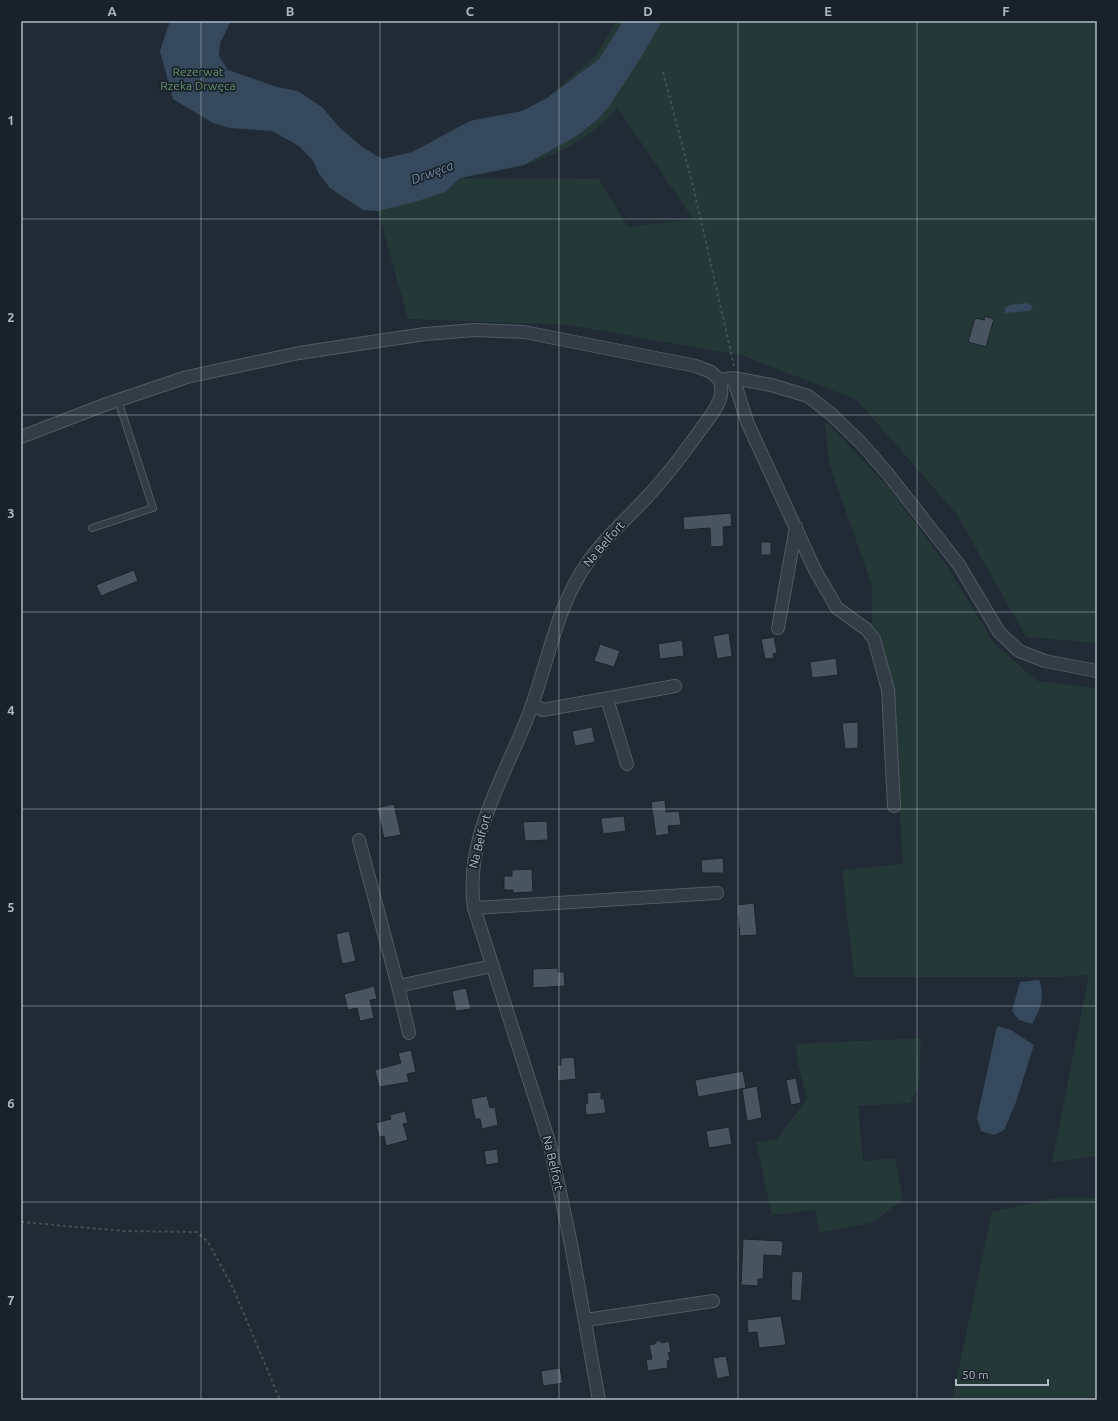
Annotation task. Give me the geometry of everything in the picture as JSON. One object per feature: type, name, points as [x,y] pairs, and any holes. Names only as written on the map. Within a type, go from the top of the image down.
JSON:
[{"type":"street","points":[[21,438],[118,400],[186,377],[299,353],[425,334],[475,330],[524,332],[696,366],[711,372],[720,380],[733,378],[808,396],[831,414],[861,443],[888,474],[959,565],[999,632],[1019,651],[1045,661],[1097,671]]},
{"type":"street","points":[[733,378],[748,424],[815,570],[837,608],[866,628],[874,639],[888,690],[894,806]]},
{"type":"street","name":"Na Belfort","points":[[599,1400],[586,1320],[550,1145],[474,908],[471,877],[478,840],[488,811],[532,704],[562,609],[574,583],[588,561],[665,476],[693,441],[715,409],[722,395],[720,380]]},
{"type":"street","points":[[778,628],[796,527]]},
{"type":"street","points":[[532,704],[543,710],[675,686]]},
{"type":"street","points":[[607,698],[627,764]]},
{"type":"street","points":[[359,840],[409,1033]]},
{"type":"street","points":[[474,908],[717,892]]},
{"type":"street","points":[[398,986],[492,966]]},
{"type":"street","points":[[586,1320],[713,1301]]},
{"type":"lane","points":[[92,528],[153,508],[118,400]]},
{"type":"path","points":[[663,72],[694,190],[729,340],[735,370],[733,378]]},
{"type":"path","points":[[21,1222],[124,1231],[197,1232],[208,1242],[233,1288],[280,1400]]},
{"type":"green space","points":[[170,21],[231,21],[220,43],[219,56],[228,70],[277,87],[298,91],[322,107],[339,127],[361,146],[382,159],[412,152],[470,121],[522,111],[547,98],[595,56],[617,21],[1097,21],[1097,643],[1026,637],[957,515],[857,400],[744,356],[570,325],[408,319],[378,211],[363,210],[330,188],[319,174],[313,161],[299,146],[272,131],[230,128],[213,123],[173,99],[160,51]],"holes":[[[617,107],[693,219],[628,227],[599,179],[462,178],[517,167],[550,156],[588,135],[609,117]]]},
{"type":"green space","points":[[825,420],[889,488],[947,566],[994,643],[1037,681],[1097,688],[1097,1156],[1052,1162],[1089,975],[1060,977],[854,977],[842,870],[903,864],[892,688],[882,651],[872,626],[872,586],[829,463]]},
{"type":"green space","points":[[921,1038],[919,1085],[910,1103],[858,1106],[863,1161],[895,1158],[903,1200],[871,1223],[819,1233],[815,1210],[772,1215],[756,1142],[777,1139],[807,1099],[797,1058],[796,1044]]},
{"type":"green space","points":[[1060,1197],[1097,1198],[1097,1400],[952,1400],[992,1212]]},
{"type":"water","name":"Rezerwat Rzeka Drwęca","points":[[170,21],[231,21],[220,43],[219,56],[228,70],[277,87],[298,91],[322,107],[339,127],[361,146],[382,159],[412,152],[470,121],[522,111],[547,98],[599,59],[623,21],[662,21],[642,56],[608,108],[597,120],[575,137],[524,165],[460,178],[445,192],[418,201],[378,211],[363,210],[330,188],[319,174],[313,161],[299,146],[272,131],[230,128],[213,123],[173,99],[160,51]]},
{"type":"water","points":[[1028,303],[1033,307],[1030,311],[1005,313],[1005,308],[1009,305]]},
{"type":"water","points":[[1039,980],[1042,998],[1040,1008],[1035,1019],[1032,1024],[1019,1020],[1012,1011],[1020,982]]},
{"type":"water","points":[[997,1026],[1011,1030],[1034,1045],[1016,1102],[1004,1130],[994,1135],[981,1131],[977,1118]]},
{"type":"building","points":[[985,316],[994,319],[986,347],[968,342],[975,318],[984,320]]},
{"type":"building","points":[[731,513],[732,526],[723,527],[724,546],[711,547],[710,528],[684,530],[683,517]]},
{"type":"building","points":[[761,542],[771,542],[771,555],[761,555]]},
{"type":"building","points":[[134,570],[138,581],[101,596],[96,585]]},
{"type":"building","points":[[729,633],[732,656],[717,659],[713,636]]},
{"type":"building","points":[[774,637],[777,653],[773,654],[774,658],[765,659],[761,639]]},
{"type":"building","points":[[682,640],[684,656],[660,659],[658,644]]},
{"type":"building","points":[[600,644],[620,651],[614,667],[594,661]]},
{"type":"building","points":[[836,658],[838,675],[812,678],[810,662]]},
{"type":"building","points":[[858,722],[858,748],[845,749],[842,723]]},
{"type":"building","points":[[592,727],[595,742],[575,746],[572,731]]},
{"type":"building","points":[[665,800],[666,812],[679,811],[681,825],[668,826],[669,834],[656,836],[651,802]]},
{"type":"building","points":[[394,804],[401,835],[384,838],[377,808]]},
{"type":"building","points":[[624,816],[626,831],[603,834],[601,818]]},
{"type":"building","points":[[547,821],[548,840],[525,841],[523,822]]},
{"type":"building","points":[[723,858],[724,873],[702,873],[701,860]]},
{"type":"building","points":[[532,869],[533,892],[513,893],[513,890],[504,890],[504,876],[512,876],[512,870]]},
{"type":"building","points":[[754,903],[757,935],[740,936],[737,905]]},
{"type":"building","points":[[349,931],[356,961],[342,964],[336,934]]},
{"type":"building","points":[[558,968],[558,972],[564,972],[565,986],[533,988],[533,969]]},
{"type":"building","points":[[374,986],[377,999],[370,1000],[374,1018],[360,1021],[357,1008],[348,1010],[344,994]]},
{"type":"building","points":[[466,988],[471,1009],[456,1011],[452,991]]},
{"type":"building","points":[[411,1050],[416,1072],[407,1074],[409,1082],[379,1087],[375,1070],[401,1063],[398,1053]]},
{"type":"building","points":[[574,1057],[576,1079],[558,1081],[557,1065],[561,1065],[561,1058]]},
{"type":"building","points":[[743,1071],[746,1088],[698,1097],[695,1080]]},
{"type":"building","points":[[796,1078],[801,1103],[791,1105],[786,1080]]},
{"type":"building","points":[[757,1086],[762,1118],[747,1121],[742,1089]]},
{"type":"building","points":[[601,1092],[601,1099],[604,1099],[606,1113],[586,1115],[585,1104],[588,1103],[587,1093]]},
{"type":"building","points":[[487,1096],[490,1108],[495,1107],[498,1125],[482,1129],[480,1119],[475,1119],[471,1099]]},
{"type":"building","points":[[405,1111],[408,1123],[403,1124],[408,1140],[386,1146],[384,1136],[379,1137],[376,1123],[391,1119],[390,1115]]},
{"type":"building","points":[[729,1127],[732,1144],[709,1148],[706,1131]]},
{"type":"building","points":[[497,1149],[499,1163],[486,1165],[484,1151]]},
{"type":"building","points":[[743,1239],[783,1241],[782,1256],[764,1255],[763,1279],[758,1279],[758,1286],[741,1285]]},
{"type":"building","points":[[792,1271],[803,1272],[801,1301],[791,1300]]},
{"type":"building","points":[[781,1316],[786,1345],[759,1348],[757,1332],[748,1333],[747,1320]]},
{"type":"building","points":[[658,1340],[662,1343],[669,1341],[671,1352],[668,1353],[670,1360],[667,1361],[668,1368],[648,1371],[646,1360],[652,1359],[649,1345],[655,1344]]},
{"type":"building","points":[[726,1356],[730,1376],[717,1379],[713,1358]]},
{"type":"building","points":[[560,1368],[563,1383],[543,1386],[541,1371]]},
{"type":"water label","name":"Drwęca","points":[[432,172]]}]
